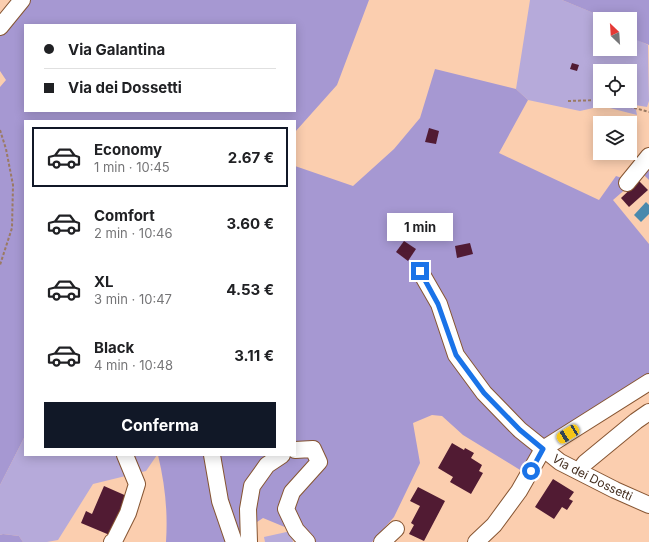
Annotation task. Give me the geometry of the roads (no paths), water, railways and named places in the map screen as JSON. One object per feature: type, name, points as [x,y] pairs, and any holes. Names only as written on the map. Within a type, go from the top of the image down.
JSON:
[{"type":"street","points":[[0,27],[22,0]]},
{"type":"street","points":[[627,183],[649,156]]},
{"type":"street","name":"Via dei Dossetti","points":[[420,271],[438,304],[456,355],[484,393],[520,430],[560,462],[615,490],[649,505]]},
{"type":"street","points":[[476,542],[494,525],[519,491],[543,449],[649,382]]},
{"type":"street","points":[[578,472],[585,463],[649,412]]},
{"type":"street","points":[[296,450],[313,449],[319,462],[292,492],[286,509],[296,530],[307,542]]},
{"type":"street","points":[[112,542],[114,541],[128,513],[137,484],[125,456]]},
{"type":"street","points":[[212,456],[220,502],[234,542]]},
{"type":"street","points":[[249,542],[248,510],[252,486],[267,465],[280,456]]},
{"type":"street","points":[[382,542],[396,529]]},
{"type":"water","points":[[646,202],[649,205],[649,214],[641,222],[634,215]]}]
